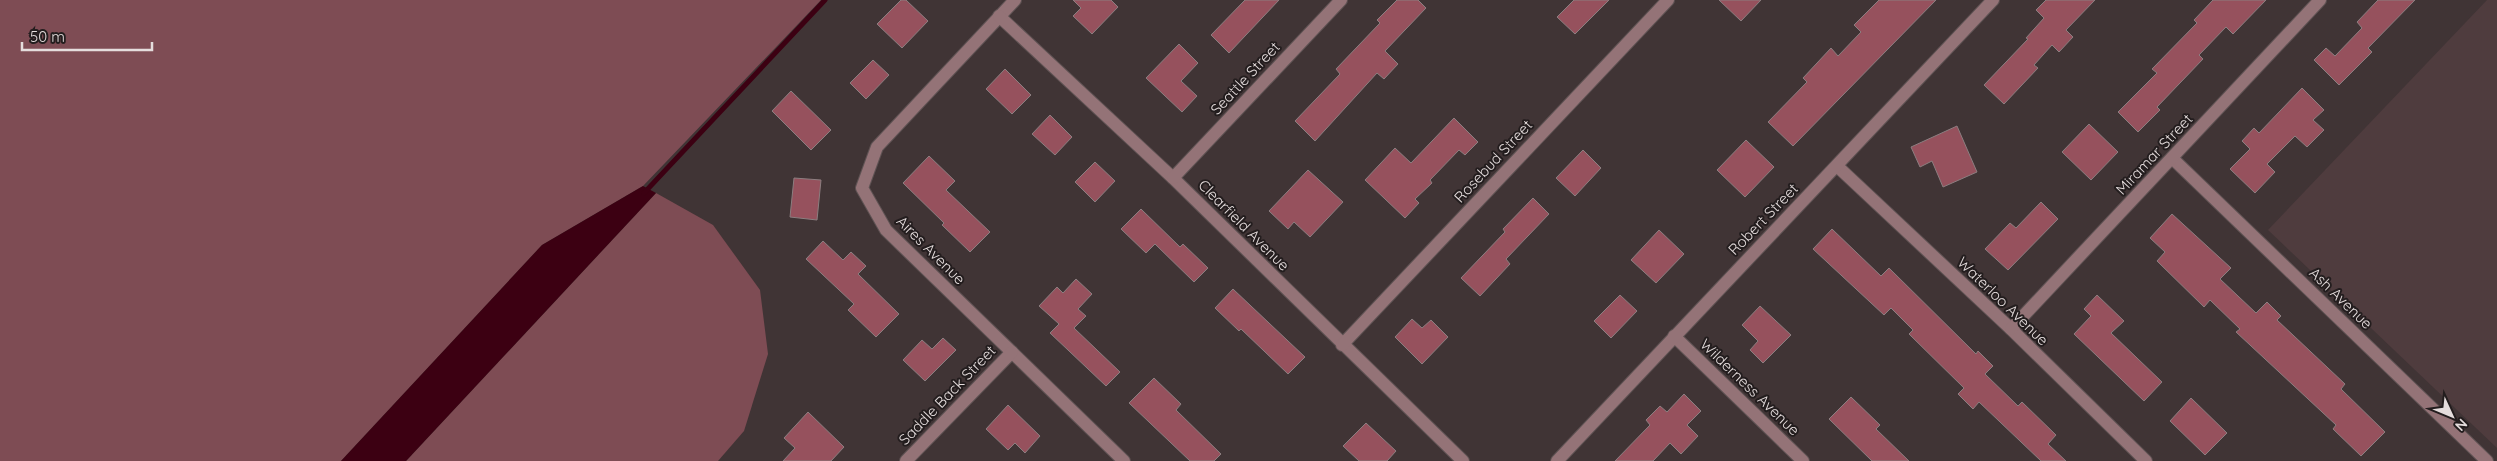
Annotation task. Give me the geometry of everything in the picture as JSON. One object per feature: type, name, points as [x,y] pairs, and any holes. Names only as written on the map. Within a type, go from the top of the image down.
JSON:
[{"type":"street","name":"Aires Avenue","points":[[1015,0],[877,147],[862,188],[886,230],[1124,461]]},
{"type":"street","name":"Seattle Street","points":[[1173,178],[1341,0]]},
{"type":"street","name":"Rosebud Street","points":[[1342,345],[1668,0]]},
{"type":"street","name":"Robert Street","points":[[1557,461],[1993,0]]},
{"type":"street","name":"Miramar Street","points":[[2011,329],[2320,0]]},
{"type":"street","name":"Clearfield Avenue","points":[[999,16],[1173,178],[1463,461]]},
{"type":"street","name":"Ash Avenue","points":[[2172,158],[2487,461]]},
{"type":"street","name":"Waterloo Avenue","points":[[1837,166],[2011,329],[2146,461]]},
{"type":"street","name":"Wilderness Avenue","points":[[1674,336],[1803,461]]},
{"type":"street","name":"Saddle Back Street","points":[[906,461],[1012,352]]},
{"type":"shaded area","points":[[0,0],[821,0],[643,186],[542,245],[341,461],[0,461]]},
{"type":"shaded area","points":[[2487,0],[2497,0],[2497,448],[2268,230]]},
{"type":"shaded area","points":[[643,186],[656,193],[406,461],[341,461],[542,245]]},
{"type":"shaded area","points":[[656,193],[713,225],[760,290],[768,354],[744,431],[718,461],[406,461]]},
{"type":"building","points":[[901,0],[906,0],[928,21],[902,48],[877,24]]},
{"type":"building","points":[[1073,0],[1111,0],[1118,7],[1092,34],[1073,16],[1081,8]]},
{"type":"building","points":[[1245,0],[1279,0],[1229,53],[1211,35]]},
{"type":"building","points":[[1397,0],[1418,0],[1426,8],[1385,51],[1398,64],[1384,79],[1377,73],[1315,141],[1295,121],[1340,74],[1336,69],[1380,23],[1377,20]]},
{"type":"building","points":[[1574,0],[1609,0],[1575,34],[1557,17]]},
{"type":"building","points":[[1719,0],[1761,0],[1741,21]]},
{"type":"building","points":[[1879,0],[1936,0],[1793,146],[1768,122],[1807,82],[1803,78],[1831,48],[1838,56],[1861,32],[1854,25]]},
{"type":"building","points":[[2046,0],[2095,0],[2066,30],[2073,37],[2059,52],[2052,45],[2034,65],[2038,68],[2004,104],[1984,85],[2028,39],[2026,38],[2044,18],[2036,10]]},
{"type":"building","points":[[2213,0],[2266,0],[2233,34],[2226,27],[2199,55],[2203,59],[2157,107],[2160,110],[2138,132],[2118,112],[2157,73],[2152,69],[2197,23],[2194,20]]},
{"type":"building","points":[[2378,0],[2415,0],[2368,48],[2372,52],[2339,85],[2314,60],[2326,48],[2335,56],[2362,28],[2357,22]]},
{"type":"building","points":[[1179,44],[1198,63],[1181,81],[1197,96],[1182,112],[1146,78]]},
{"type":"building","points":[[873,60],[889,75],[866,99],[850,83]]},
{"type":"building","points":[[1005,69],[1031,95],[1012,114],[986,89]]},
{"type":"building","points":[[2302,88],[2324,110],[2313,120],[2324,130],[2307,147],[2295,136],[2267,164],[2275,172],[2255,193],[2230,169],[2250,149],[2242,141],[2254,128],[2259,133]]},
{"type":"building","points":[[791,91],[831,130],[811,150],[772,111]]},
{"type":"building","points":[[1050,115],[1072,137],[1055,155],[1032,134]]},
{"type":"building","points":[[1454,118],[1478,142],[1465,155],[1459,150],[1430,180],[1432,183],[1415,199],[1419,203],[1405,218],[1365,180],[1395,148],[1411,163]]},
{"type":"building","points":[[2089,124],[2118,152],[2091,180],[2062,152]]},
{"type":"building","points":[[1957,126],[1977,172],[1943,187],[1932,161],[1920,167],[1911,147]]},
{"type":"building","points":[[1746,140],[1774,167],[1745,197],[1717,170]]},
{"type":"building","points":[[1583,150],[1601,168],[1575,196],[1556,178]]},
{"type":"building","points":[[929,156],[955,181],[946,190],[990,232],[970,252],[942,225],[944,223],[903,183]]},
{"type":"building","points":[[1095,162],[1115,181],[1095,202],[1075,182]]},
{"type":"building","points":[[1308,170],[1343,202],[1310,237],[1294,222],[1288,229],[1269,211]]},
{"type":"building","points":[[794,178],[821,180],[817,220],[790,217]]},
{"type":"building","points":[[1533,198],[1549,214],[1506,259],[1510,264],[1480,296],[1461,278],[1505,232],[1503,229]]},
{"type":"building","points":[[2041,202],[2058,219],[2008,270],[1985,249],[2010,223],[2016,228]]},
{"type":"building","points":[[1141,209],[1180,247],[1183,244],[1208,268],[1194,282],[1155,244],[1146,253],[1121,229]]},
{"type":"building","points":[[2172,214],[2231,268],[2220,279],[2256,313],[2267,302],[2281,316],[2277,320],[2345,384],[2341,389],[2385,432],[2361,456],[2333,429],[2336,425],[2236,332],[2240,329],[2210,300],[2204,307],[2157,261],[2165,252],[2150,238]]},
{"type":"building","points":[[1832,229],[1881,276],[1889,268],[1976,354],[1978,351],[1993,366],[1985,374],[2018,406],[2022,402],[2056,435],[2048,444],[2066,461],[2041,461],[1979,402],[1973,409],[1958,394],[1964,388],[1909,334],[1913,330],[1891,308],[1884,315],[1813,249]]},
{"type":"building","points":[[1659,230],[1684,254],[1656,283],[1631,260]]},
{"type":"building","points":[[823,241],[843,260],[851,252],[866,266],[858,274],[899,314],[876,337],[848,310],[854,304],[806,259]]},
{"type":"building","points":[[1076,279],[1092,294],[1078,309],[1086,316],[1074,328],[1120,372],[1106,386],[1050,333],[1059,324],[1039,306],[1057,287],[1063,293]]},
{"type":"building","points":[[1233,289],[1305,357],[1288,374],[1241,329],[1239,331],[1215,308]]},
{"type":"building","points":[[1620,295],[1637,311],[1611,338],[1594,321]]},
{"type":"building","points":[[2097,295],[2124,321],[2111,333],[2162,382],[2144,401],[2074,334],[2091,316],[2084,309]]},
{"type":"building","points":[[1760,306],[1791,335],[1763,363],[1750,350],[1758,341],[1742,325]]},
{"type":"building","points":[[1412,319],[1422,328],[1431,320],[1448,337],[1422,364],[1395,337]]},
{"type":"building","points":[[943,338],[956,350],[925,381],[903,360],[922,340],[932,349]]},
{"type":"building","points":[[1154,378],[1181,404],[1176,410],[1221,454],[1214,461],[1190,461],[1129,403]]},
{"type":"building","points":[[1684,394],[1701,411],[1687,425],[1698,436],[1681,454],[1670,443],[1653,461],[1615,461],[1650,425],[1646,420],[1660,406],[1667,412]]},
{"type":"building","points":[[1851,397],[1880,425],[1876,429],[1909,461],[1872,461],[1829,419]]},
{"type":"building","points":[[2191,398],[2227,433],[2205,455],[2170,421]]},
{"type":"building","points":[[1008,405],[1040,436],[1025,453],[1015,443],[1008,450],[986,429]]},
{"type":"building","points":[[808,412],[844,447],[831,461],[783,461],[795,448],[784,438]]},
{"type":"building","points":[[1366,423],[1396,451],[1387,461],[1359,461],[1343,446]]},
{"type":"waterway","points":[[644,193],[825,0]]}]
